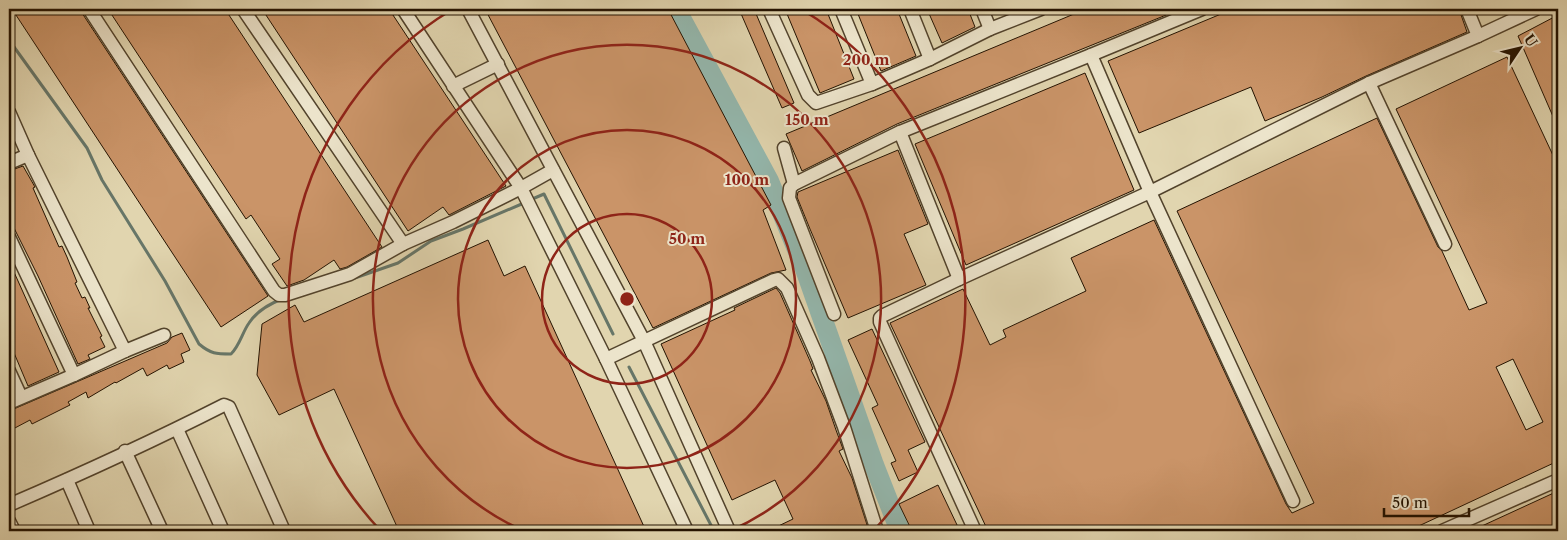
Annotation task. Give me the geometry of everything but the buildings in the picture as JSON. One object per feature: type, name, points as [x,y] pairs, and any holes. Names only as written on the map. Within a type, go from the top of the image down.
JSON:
[{"type":"street","points":[[89,9],[268,282],[279,295],[285,295],[350,274],[403,244],[522,192],[553,170]]},
{"type":"street","points":[[243,9],[403,244]]},
{"type":"street","points":[[403,9],[522,192],[609,357],[687,531]]},
{"type":"street","points":[[468,9],[553,170],[728,531]]},
{"type":"street","points":[[769,9],[808,96],[816,103],[872,84],[930,59],[990,29],[1041,9]]},
{"type":"street","points":[[841,9],[872,84]]},
{"type":"street","points":[[910,9],[930,59]]},
{"type":"street","points":[[982,9],[990,29]]},
{"type":"street","points":[[834,314],[788,198],[790,188],[794,184],[900,132],[1202,9]]},
{"type":"street","points":[[1467,9],[1478,36]]},
{"type":"street","points":[[975,531],[880,322],[882,316],[1150,192],[1369,83],[1536,9]]},
{"type":"street","points":[[1091,55],[1150,192],[1292,501]]},
{"type":"street","points":[[453,86],[498,64]]},
{"type":"street","points":[[1369,83],[1445,244]]},
{"type":"street","points":[[9,112],[28,155],[124,351]]},
{"type":"street","points":[[900,132],[959,279]]},
{"type":"street","points":[[784,148],[794,184]]},
{"type":"street","points":[[9,163],[28,155]]},
{"type":"street","points":[[9,237],[74,375]]},
{"type":"street","points":[[609,357],[778,279],[788,288],[824,375],[844,427],[877,531]]},
{"type":"street","points":[[9,403],[164,335]]},
{"type":"street","points":[[9,371],[21,397]]},
{"type":"street","points":[[9,505],[67,480],[224,405],[230,407],[284,531]]},
{"type":"street","points":[[177,428],[223,531]]},
{"type":"street","points":[[125,452],[162,531]]},
{"type":"street","points":[[67,480],[89,531]]},
{"type":"street","points":[[1442,531],[1558,480]]},
{"type":"street","points":[[9,521],[14,531]]},
{"type":"waterway","points":[[676,9],[769,181],[805,269],[874,465],[900,531]]},
{"type":"waterway","points":[[9,40],[87,148],[102,180],[165,281],[199,344],[214,353],[231,354],[237,347],[249,323],[256,315],[282,299]]},
{"type":"waterway","points":[[530,200],[544,194],[613,334]]},
{"type":"waterway","points":[[352,279],[398,263],[431,241],[524,203]]},
{"type":"waterway","points":[[629,367],[714,531]]}]
